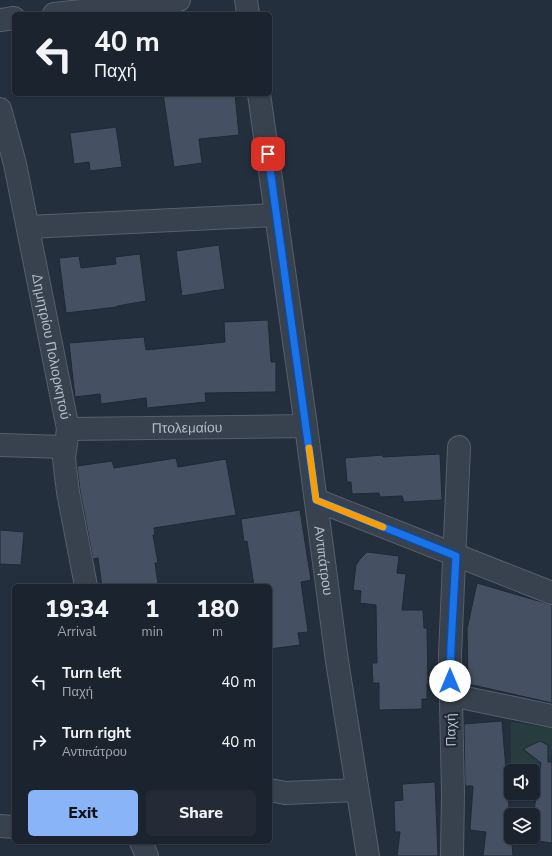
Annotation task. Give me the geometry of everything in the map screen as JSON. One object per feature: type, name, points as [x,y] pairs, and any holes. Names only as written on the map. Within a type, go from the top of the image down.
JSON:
[{"type":"street","points":[[68,12],[137,2],[180,0]]},
{"type":"street","points":[[246,0],[248,12]]},
{"type":"street","points":[[0,20],[12,18]]},
{"type":"street","name":"Αντιπάτρου","points":[[259,96],[306,426],[337,660],[368,856]]},
{"type":"street","name":"Δημητρίου Πολιορκητού","points":[[0,109],[15,164],[28,227],[67,438],[64,458],[68,492],[86,584]]},
{"type":"street","points":[[28,227],[276,215]]},
{"type":"street","name":"Πτολεμαίου","points":[[0,445],[67,438],[306,426]]},
{"type":"street","name":"Παχή","points":[[452,856],[453,793],[450,654],[456,556],[459,448]]},
{"type":"street","points":[[316,500],[552,593]]},
{"type":"street","points":[[451,694],[552,716]]},
{"type":"street","points":[[272,790],[285,793],[357,790]]},
{"type":"street","points":[[0,826],[12,827]]},
{"type":"street","points":[[142,844],[147,856]]},
{"type":"green space","points":[[511,722],[552,728],[550,765],[552,766],[551,796],[540,794],[540,764],[511,764]]},
{"type":"building","points":[[163,96],[235,96],[239,135],[199,139],[202,163],[174,167]]},
{"type":"building","points":[[116,127],[122,167],[90,171],[89,162],[74,164],[70,133]]},
{"type":"building","points":[[219,245],[225,289],[182,296],[176,251]]},
{"type":"building","points":[[140,254],[146,301],[117,307],[66,313],[59,258],[79,256],[81,268],[116,264],[115,257]]},
{"type":"building","points":[[268,320],[271,362],[276,362],[276,392],[205,393],[206,402],[147,408],[146,398],[101,404],[100,394],[75,397],[69,343],[144,337],[146,350],[225,342],[224,322]]},
{"type":"building","points":[[440,454],[442,500],[404,502],[402,496],[380,497],[379,493],[352,494],[351,482],[347,482],[345,458],[383,455],[383,457]]},
{"type":"building","points":[[176,458],[178,467],[226,459],[236,515],[154,528],[155,535],[153,535],[158,563],[155,563],[158,584],[102,584],[98,558],[93,559],[77,466],[112,461],[114,468]]},
{"type":"building","points":[[300,510],[311,580],[301,582],[308,632],[298,633],[300,645],[272,649],[272,584],[254,584],[247,541],[244,542],[241,519]]},
{"type":"building","points":[[0,530],[24,532],[21,565],[0,564]]},
{"type":"building","points":[[367,552],[399,556],[397,573],[406,574],[402,610],[423,610],[424,628],[427,628],[428,684],[427,699],[422,699],[422,709],[379,710],[379,683],[373,683],[372,663],[377,663],[376,605],[360,603],[361,591],[353,590],[356,565]]},
{"type":"building","points":[[477,583],[552,605],[552,703],[468,684],[467,629]]},
{"type":"building","points":[[502,721],[506,764],[504,764],[504,800],[508,800],[509,808],[504,808],[504,844],[512,844],[513,856],[483,856],[486,832],[470,830],[473,786],[465,786],[464,724]]},
{"type":"building","points":[[540,741],[548,745],[548,762],[552,762],[552,843],[540,841],[540,808],[534,808],[536,800],[540,800],[541,763],[523,749]]},
{"type":"building","points":[[435,782],[438,856],[397,856],[400,832],[395,832],[394,801],[403,800],[402,784]]},
{"type":"slow traffic","points":[[309,448],[316,500],[383,527]]},
{"type":"route","points":[[268,154],[316,500],[456,556],[450,681]]}]
